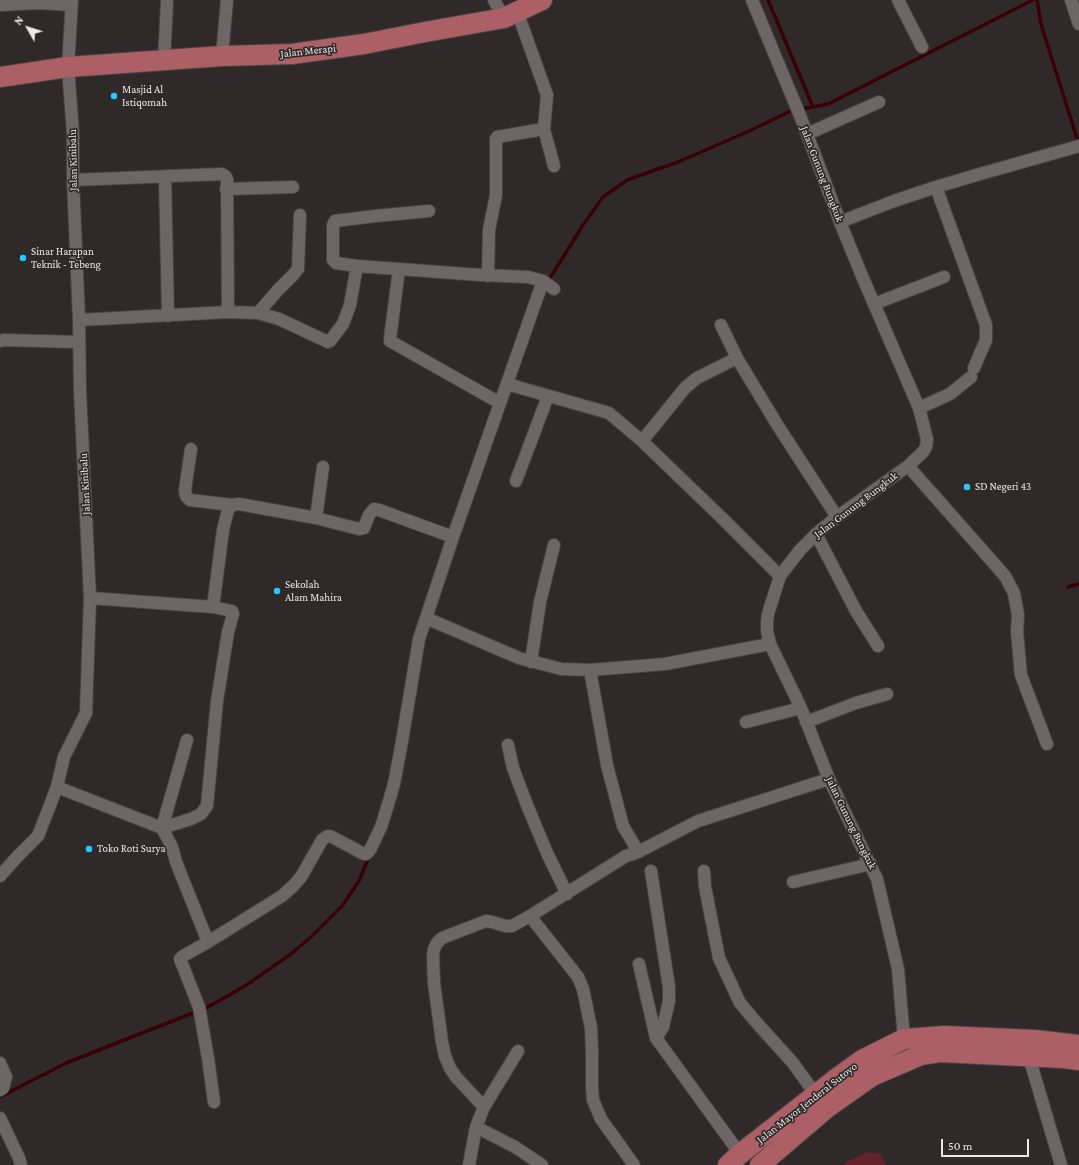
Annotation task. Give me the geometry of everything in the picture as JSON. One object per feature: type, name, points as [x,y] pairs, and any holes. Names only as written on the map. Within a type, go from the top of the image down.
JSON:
[{"type":"main road","name":"Jalan Merapi","points":[[0,77],[68,67],[222,56],[292,54],[364,44],[510,15],[542,0]]},
{"type":"main road","name":"Jalan Mayor Jenderal Sutoyo","points":[[734,1160],[837,1078],[862,1060],[904,1039],[944,1036],[1035,1040],[1079,1045]]},
{"type":"main road","name":"Jalan Mayor Jenderal Sutoyo","points":[[760,1165],[828,1107],[872,1076],[921,1055],[940,1052],[1079,1060]]},
{"type":"street","points":[[222,56],[228,0]]},
{"type":"street","points":[[494,0],[510,15],[547,95],[544,129],[554,166]]},
{"type":"street","name":"Jalan Gunung Bungkuk","points":[[752,0],[801,118],[840,222],[919,408],[927,440],[926,447],[923,452],[908,466],[837,517],[816,534],[800,550],[780,576],[768,614],[767,631],[770,644],[801,708],[829,779],[877,879],[898,969],[904,1039]]},
{"type":"street","points":[[898,0],[922,47]]},
{"type":"street","points":[[1071,0],[1079,24]]},
{"type":"street","points":[[164,61],[167,2]]},
{"type":"street","points":[[0,5],[72,3]]},
{"type":"street","name":"Jalan Kinibalu","points":[[0,876],[38,836],[57,787],[64,757],[86,713],[90,598],[80,391],[80,320],[73,134],[68,67],[72,3]]},
{"type":"street","points":[[807,134],[879,102]]},
{"type":"street","points":[[488,276],[489,230],[496,195],[496,139],[497,137],[544,129]]},
{"type":"street","points":[[840,222],[894,201],[936,187],[1076,147]]},
{"type":"street","points":[[74,180],[222,174],[227,179],[228,312]]},
{"type":"street","points":[[165,176],[168,316]]},
{"type":"street","points":[[226,188],[293,187]]},
{"type":"street","points":[[919,408],[950,394],[972,372],[986,340],[986,325],[936,187]]},
{"type":"street","points":[[214,1102],[199,1007],[180,959],[282,896],[302,877],[322,840],[326,837],[332,837],[364,854],[370,850],[381,827],[392,791],[419,639],[429,619],[453,537],[500,403],[510,385],[547,284],[528,277],[488,276],[357,266],[336,263],[333,260],[332,225],[335,221],[429,211]]},
{"type":"street","points":[[258,313],[298,269],[300,215]]},
{"type":"street","points":[[80,320],[228,312],[258,313],[279,319],[326,341],[330,341],[343,324],[350,305],[357,266]]},
{"type":"street","points":[[399,269],[390,341],[500,403]]},
{"type":"street","points":[[874,304],[944,277]]},
{"type":"street","points":[[720,325],[737,358],[778,426],[837,517]]},
{"type":"street","points":[[0,341],[79,342]]},
{"type":"street","points":[[642,441],[684,388],[697,378],[737,358]]},
{"type":"street","points":[[510,385],[609,413],[642,441],[780,576]]},
{"type":"street","points":[[516,481],[548,396]]},
{"type":"street","points":[[191,449],[185,490],[186,496],[190,500],[232,505],[239,504],[316,518],[359,529],[364,528],[369,515],[374,509],[453,537]]},
{"type":"street","points":[[908,466],[1005,576],[1014,593],[1018,615],[1017,632],[1021,675],[1047,744]]},
{"type":"street","points":[[316,518],[323,467]]},
{"type":"street","points":[[213,607],[223,530],[228,510],[232,505]]},
{"type":"street","points":[[816,534],[856,611],[878,646]]},
{"type":"street","points":[[531,662],[540,602],[554,545]]},
{"type":"street","points":[[57,787],[162,828],[191,819],[201,814],[207,806],[217,701],[227,638],[233,614],[230,610],[213,607],[90,598]]},
{"type":"street","points":[[429,619],[519,658],[562,669],[590,670],[665,664],[770,644]]},
{"type":"street","points":[[590,670],[607,766],[623,826],[638,852]]},
{"type":"street","points":[[806,722],[887,694]]},
{"type":"street","points":[[746,722],[801,708]]},
{"type":"street","points":[[187,740],[162,828],[172,847],[208,942]]},
{"type":"street","points":[[508,745],[513,768],[527,805],[566,894]]},
{"type":"street","points":[[484,1107],[456,1077],[445,1056],[434,983],[433,956],[437,943],[442,938],[486,921],[505,926],[512,926],[626,856],[638,852],[698,821],[829,779]]},
{"type":"street","points":[[793,882],[871,864]]},
{"type":"street","points":[[651,871],[669,987],[669,1001],[663,1027],[656,1038]]},
{"type":"street","points":[[704,871],[705,888],[720,958],[740,1003],[793,1063],[816,1095]]},
{"type":"street","points":[[530,916],[578,977],[583,990],[591,1028],[593,1100],[601,1119],[634,1165]]},
{"type":"street","points":[[638,964],[656,1038],[734,1160]]},
{"type":"street","points":[[469,1165],[476,1127],[484,1107],[518,1051]]},
{"type":"street","points":[[1029,1057],[1061,1165]]},
{"type":"street","points":[[0,1063],[6,1077],[3,1088],[0,1090]]},
{"type":"street","points":[[0,1118],[19,1158],[20,1165]]},
{"type":"street","points":[[476,1127],[515,1147],[542,1165]]},
{"type":"shaded area","points":[[868,1152],[881,1154],[886,1165],[843,1165],[847,1161]]},
{"type":"waterway","points":[[768,0],[813,107]]},
{"type":"waterway","points":[[547,283],[583,225],[603,197],[627,180],[678,162],[791,111],[828,104],[1033,0]]},
{"type":"waterway","points":[[1037,0],[1041,24],[1079,145]]},
{"type":"waterway","points":[[1068,587],[1079,584]]},
{"type":"waterway","points":[[0,1097],[66,1063],[208,1007],[245,986],[291,954],[312,936],[342,906],[359,881],[368,859]]},
{"type":"place","name":"Masjid Al Istiqomah","points":[[114,96]]},
{"type":"place","name":"Sinar Harapan Teknik - Tebeng","points":[[23,258]]},
{"type":"place","name":"SD Negeri 43","points":[[967,487]]},
{"type":"place","name":"Sekolah Alam Mahira","points":[[277,591]]},
{"type":"place","name":"Toko Roti Surya","points":[[89,849]]}]
